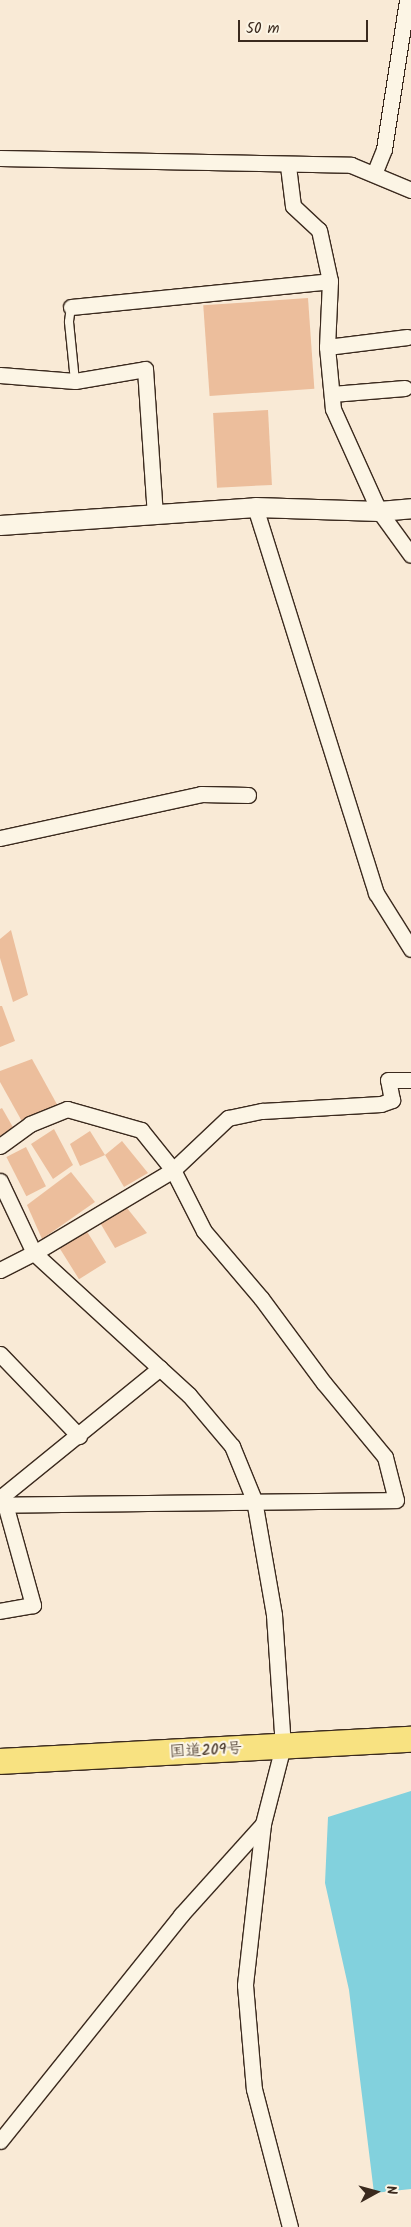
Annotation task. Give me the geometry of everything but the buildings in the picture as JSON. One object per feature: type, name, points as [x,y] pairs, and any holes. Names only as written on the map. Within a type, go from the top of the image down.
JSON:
[{"type":"highway","name":"国道209号","points":[[0,1761],[411,1739]]},
{"type":"street","points":[[374,174],[384,149],[407,0]]},
{"type":"street","points":[[0,158],[288,166],[351,165],[411,190]]},
{"type":"street","points":[[288,166],[293,206],[319,230],[330,281],[327,346],[332,408],[379,511],[411,555]]},
{"type":"street","points":[[71,307],[330,281]]},
{"type":"street","points":[[327,346],[407,337]]},
{"type":"street","points":[[0,375],[75,381],[145,369],[155,514]]},
{"type":"street","points":[[332,394],[405,388]]},
{"type":"street","points":[[255,507],[376,893],[411,949]]},
{"type":"street","points":[[0,525],[255,507],[379,511],[411,508]]},
{"type":"street","points":[[0,838],[201,794],[248,796]]},
{"type":"street","points":[[0,1270],[34,1254],[173,1170],[228,1118],[262,1111],[381,1104],[392,1100],[388,1080],[411,1080]]},
{"type":"street","points":[[0,1146],[30,1124],[67,1109],[140,1130],[173,1170],[204,1231],[261,1298],[324,1383],[385,1457],[396,1500],[1,1501]]},
{"type":"street","points":[[0,1181],[34,1254],[188,1395],[232,1446],[254,1500],[274,1615],[284,1746],[263,1824],[245,1985],[254,2089],[290,2227]]},
{"type":"street","points":[[0,1354],[79,1436]]},
{"type":"street","points":[[1,1501],[160,1368]]},
{"type":"street","points":[[0,1610],[33,1605],[1,1501]]},
{"type":"street","points":[[0,2141],[181,1915],[263,1824]]},
{"type":"lane","points":[[71,307],[69,322],[75,381]]},
{"type":"water","points":[[411,1791],[411,2189],[374,2193],[349,1990],[325,1883],[328,1817]]}]
